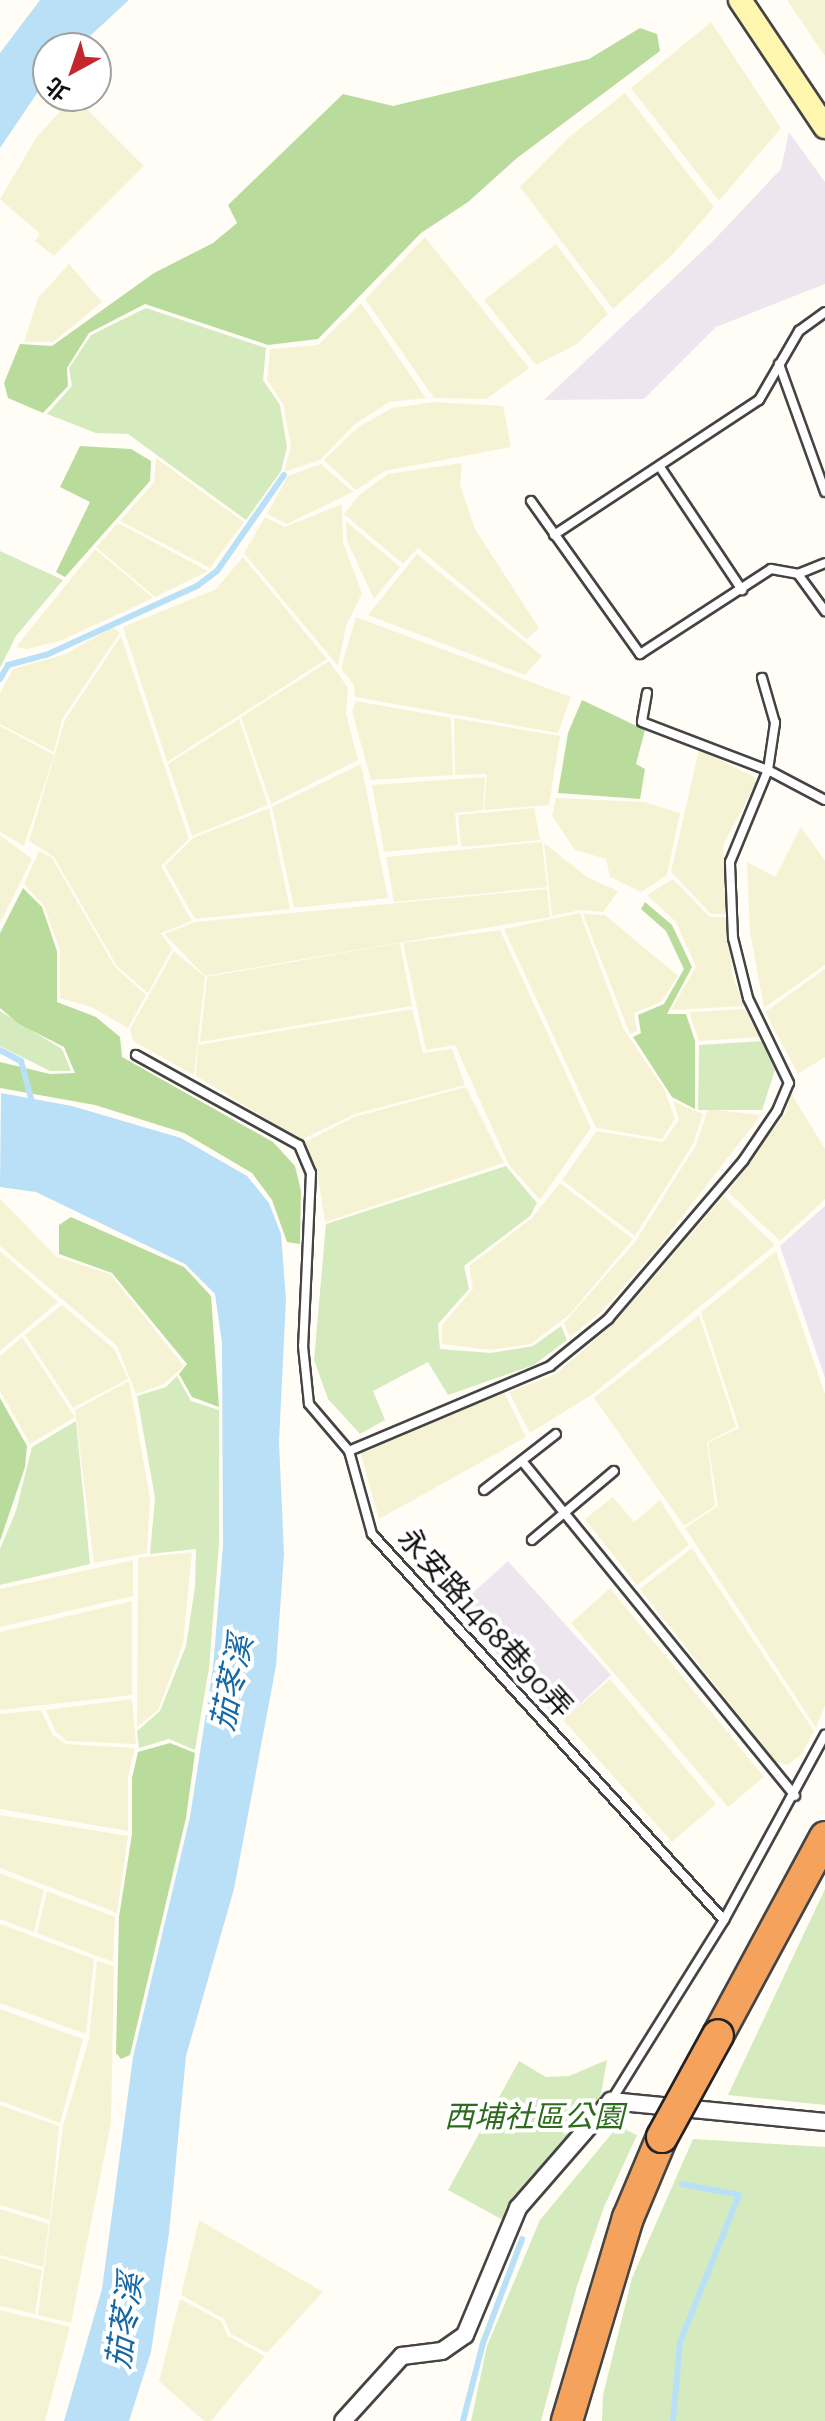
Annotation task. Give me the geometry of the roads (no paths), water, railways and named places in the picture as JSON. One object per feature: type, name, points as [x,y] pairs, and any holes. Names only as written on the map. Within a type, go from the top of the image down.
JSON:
[{"type":"highway","points":[[567,2421],[628,2218],[662,2137],[825,1837]]},
{"type":"highway","points":[[590,2421],[607,2290]]},
{"type":"main road","points":[[740,0],[825,127]]},
{"type":"street","points":[[343,2421],[402,2356],[442,2351],[465,2335],[518,2208],[611,2101],[825,2122]]},
{"type":"lane","points":[[554,535],[759,400],[799,331],[825,312]]},
{"type":"lane","points":[[779,363],[825,492]]},
{"type":"lane","points":[[660,467],[742,590]]},
{"type":"lane","points":[[531,501],[640,654],[771,569],[798,574],[825,563]]},
{"type":"lane","points":[[798,574],[825,611]]},
{"type":"lane","points":[[349,1451],[550,1366],[608,1319],[743,1161],[777,1111],[789,1083],[748,998],[733,938],[730,862],[768,770],[775,723],[762,678]]},
{"type":"lane","points":[[647,693],[642,722],[768,770],[825,800]]},
{"type":"lane","name":"永安路1468巷90弄","points":[[136,1055],[299,1145],[311,1173],[303,1346],[309,1404],[349,1451],[372,1534],[724,1920]]},
{"type":"lane","points":[[484,1490],[556,1434]]},
{"type":"lane","points":[[522,1461],[795,1796]]},
{"type":"lane","points":[[532,1540],[614,1471]]},
{"type":"lane","points":[[611,2101],[724,1920],[795,1796],[825,1735]]},
{"type":"water","points":[[40,0],[129,0],[94,32],[32,32],[32,101],[0,148],[0,53]]},
{"type":"water","name":"茄苳溪","points":[[1,1093],[72,1106],[181,1138],[247,1176],[269,1203],[281,1234],[286,1299],[279,1442],[284,1554],[276,1666],[234,1889],[186,2056],[169,2233],[151,2352],[129,2421],[64,2421],[102,2289],[133,2057],[190,1817],[213,1668],[223,1546],[222,1343],[215,1294],[185,1264],[36,1192],[0,1187]]},
{"type":"waterway","points":[[0,679],[8,665],[46,655],[197,586],[217,571],[284,475]]},
{"type":"waterway","points":[[0,1050],[21,1061],[31,1099]]},
{"type":"waterway","points":[[673,2421],[680,2342],[739,2195],[682,2184]]},
{"type":"waterway","points":[[463,2421],[483,2343],[522,2239]]},
{"type":"park label","name":"西埔社區公園","points":[[534,2117]]}]
